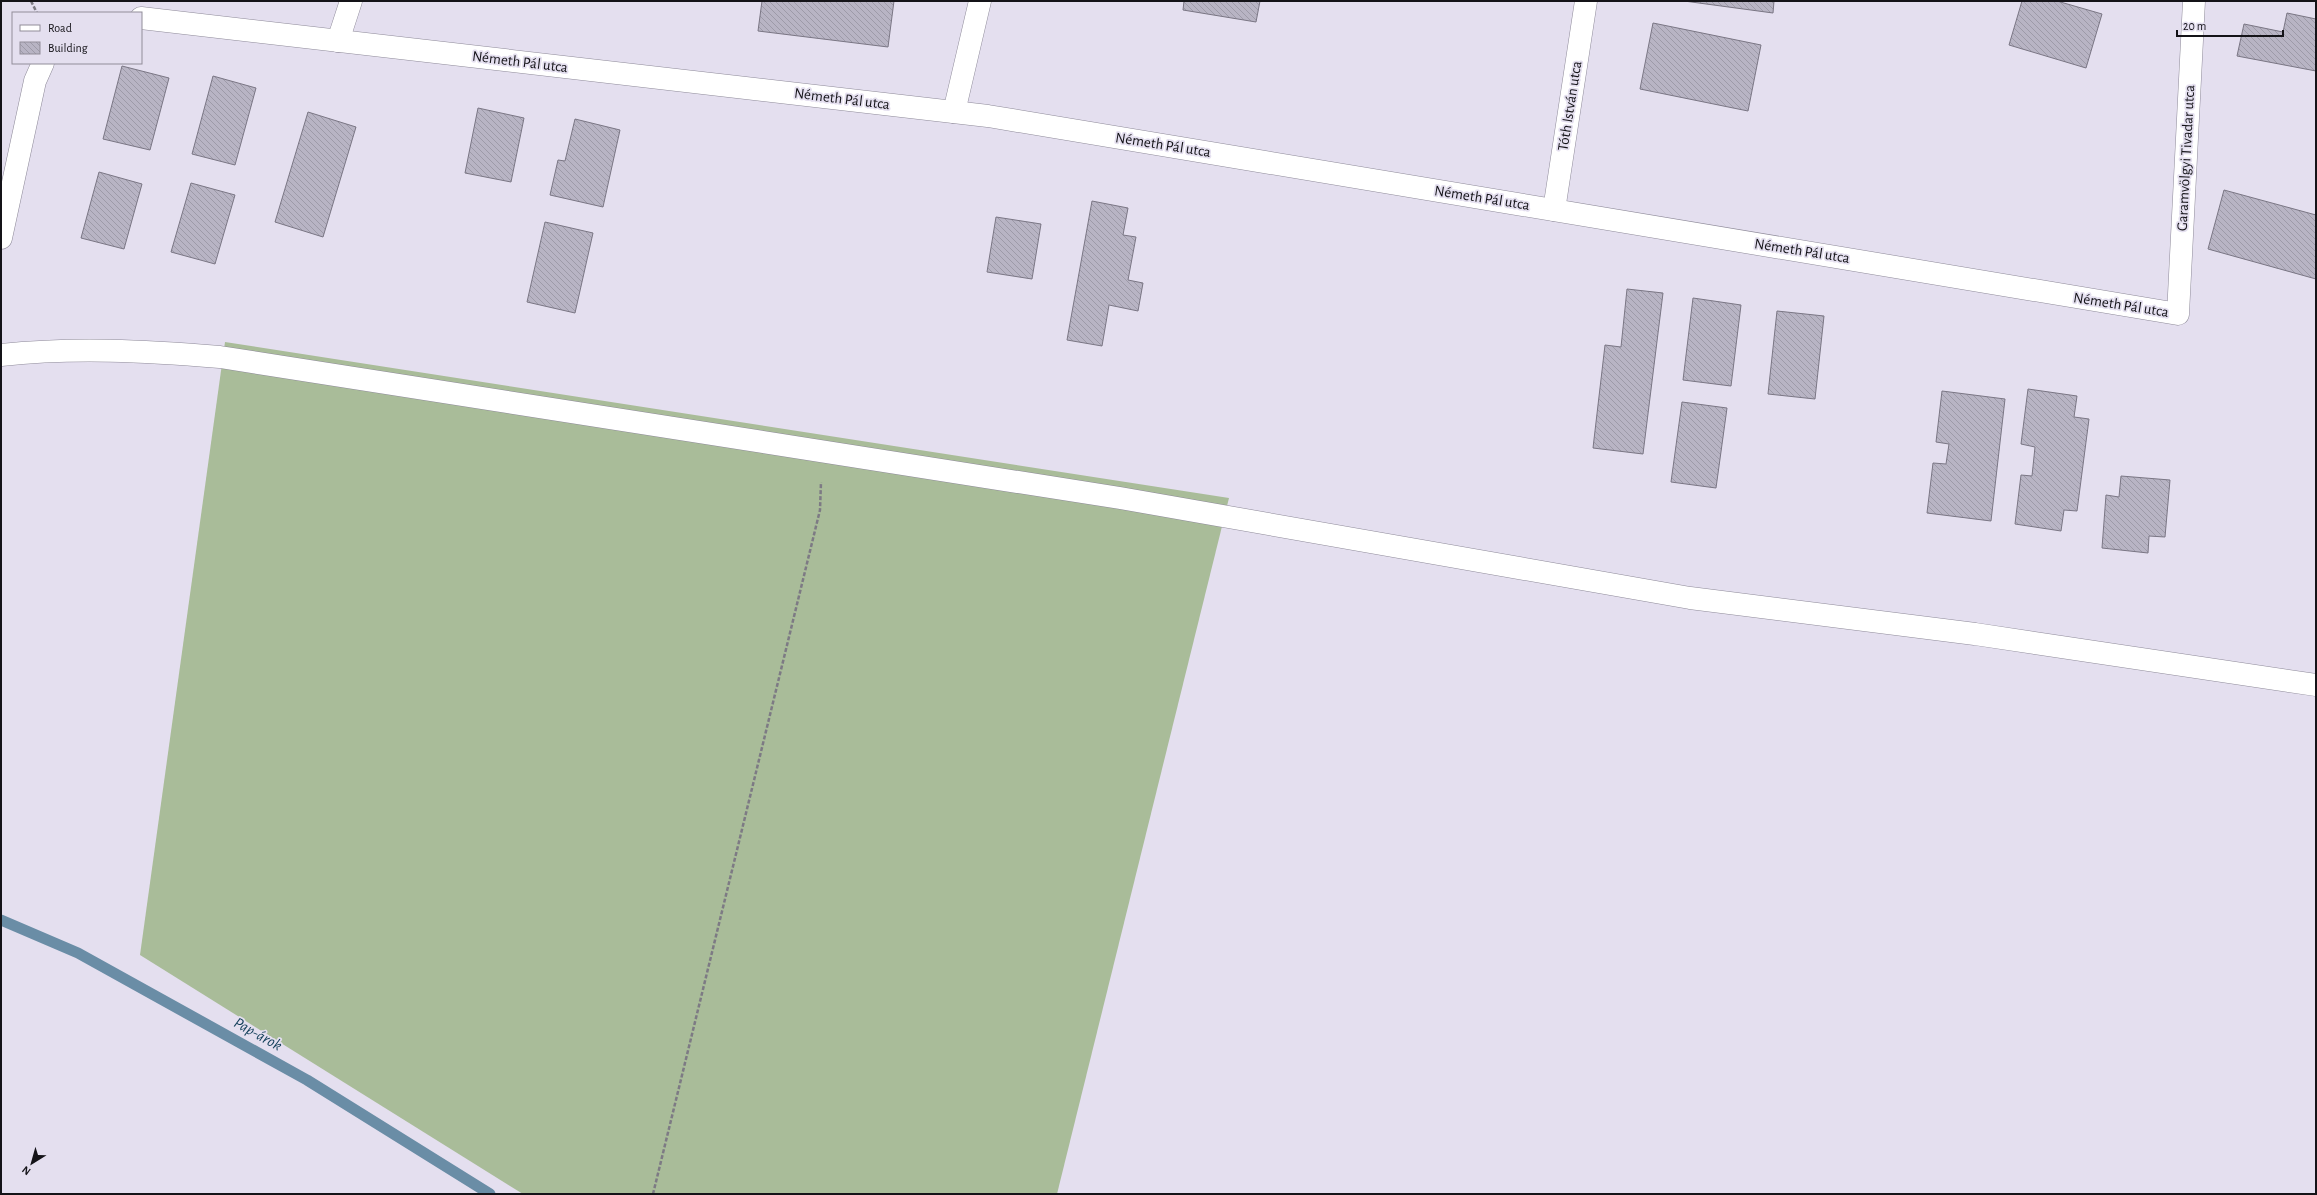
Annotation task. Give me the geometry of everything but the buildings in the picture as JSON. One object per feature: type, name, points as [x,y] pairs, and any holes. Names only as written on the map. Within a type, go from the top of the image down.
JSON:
[{"type":"street","points":[[338,41],[351,1]]},
{"type":"street","points":[[954,112],[980,1]]},
{"type":"street","name":"Tóth István utca","points":[[1554,210],[1586,1]]},
{"type":"street","name":"Garamvölgyi Tivadar utca","points":[[2178,314],[2194,1]]},
{"type":"street","name":"Németh Pál utca","points":[[142,18],[988,116],[2178,314]]},
{"type":"street","points":[[1,238],[35,81],[43,64]]},
{"type":"street","points":[[1,355],[46,350],[123,349],[220,357],[823,450],[1120,498],[1690,598],[1976,634],[2316,685]]},
{"type":"path","points":[[31,1],[37,12]]},
{"type":"path","points":[[653,1194],[820,510],[823,450]]},
{"type":"green space","points":[[225,342],[1229,498],[1057,1194],[523,1194],[140,955]]},
{"type":"waterway","name":"Pap-árok","points":[[1,920],[78,953],[307,1080],[490,1194]]}]
